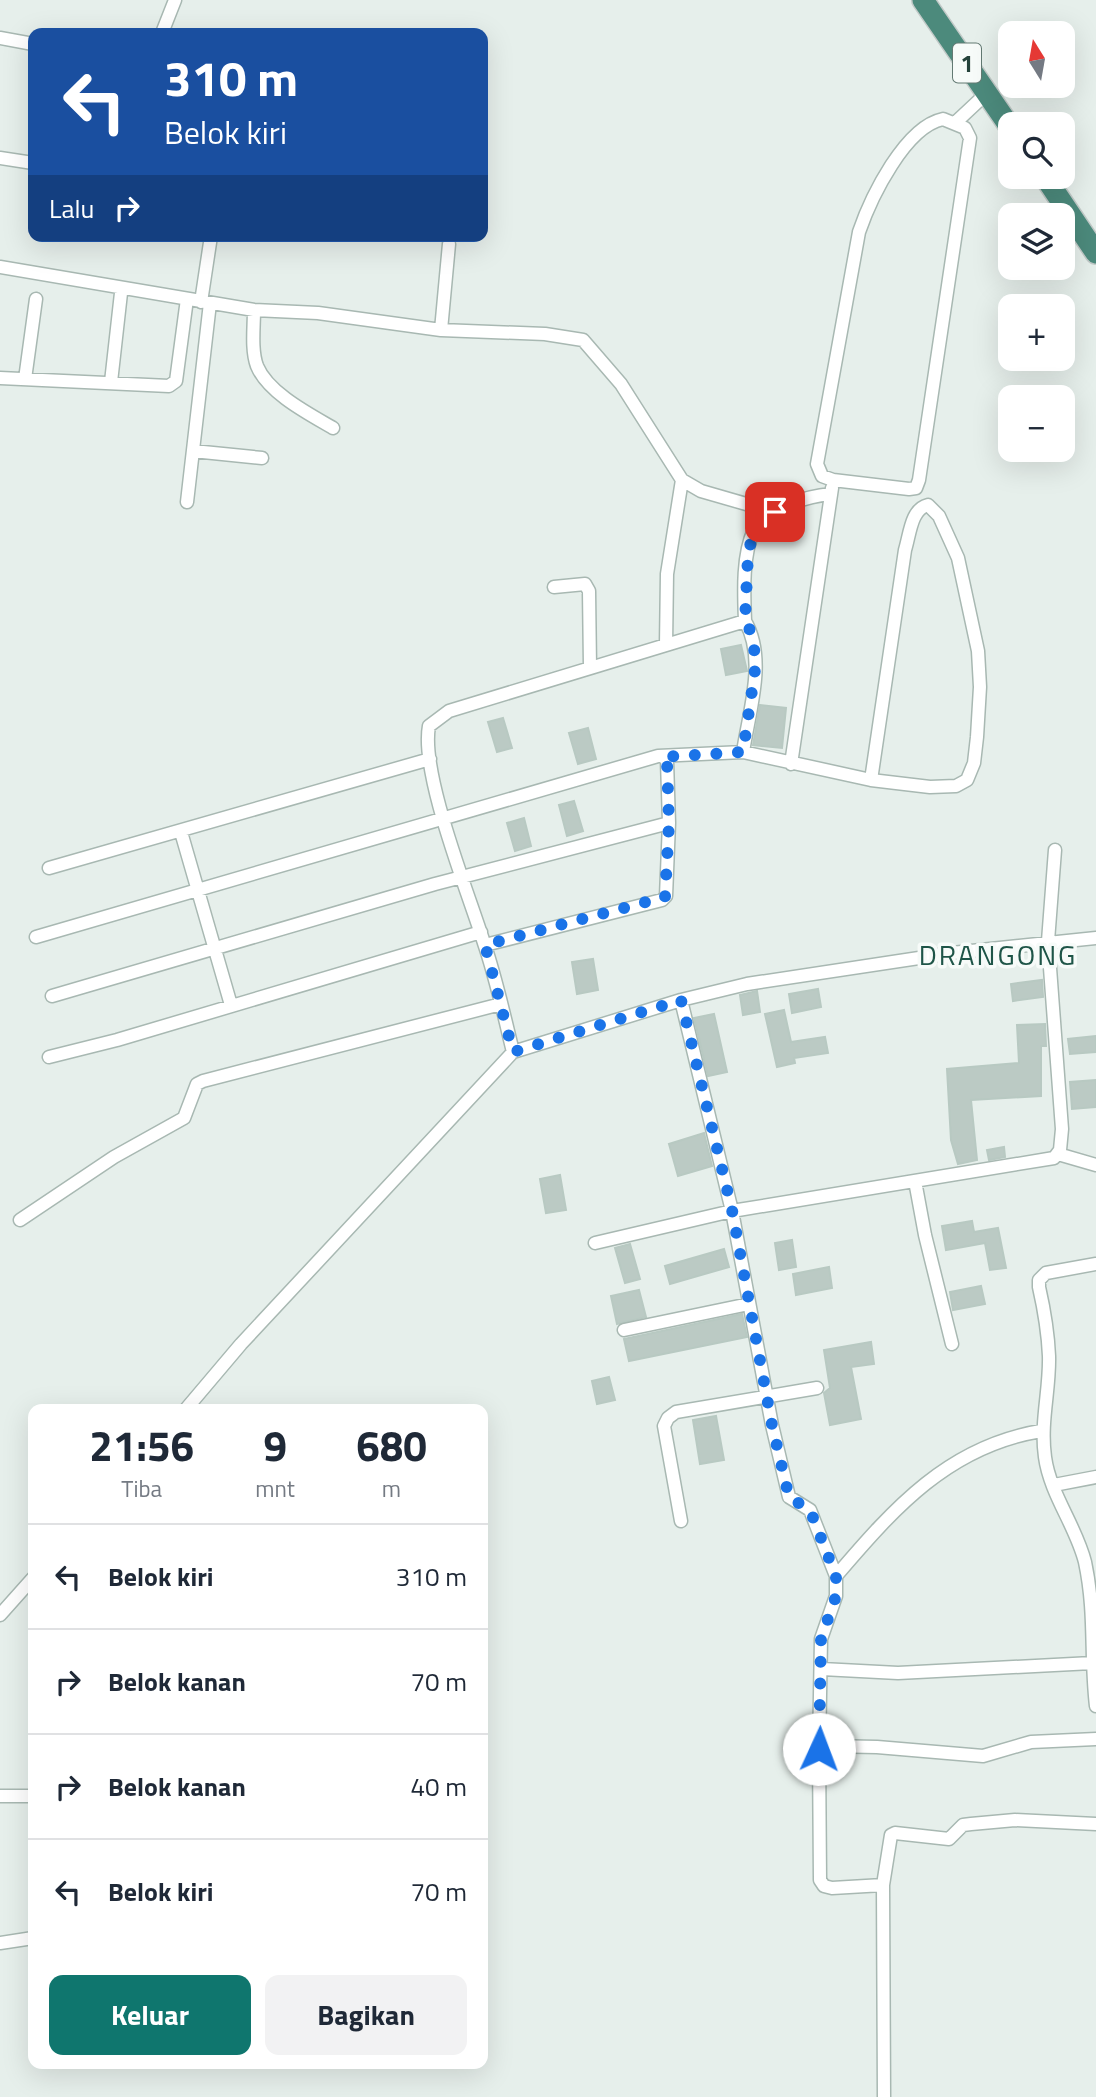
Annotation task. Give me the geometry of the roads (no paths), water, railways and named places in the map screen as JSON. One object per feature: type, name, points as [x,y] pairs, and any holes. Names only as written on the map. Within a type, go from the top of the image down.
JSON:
[{"type":"highway","name":"1","points":[[923,0],[1000,112]]},
{"type":"highway","points":[[1053,189],[1096,253]]},
{"type":"street","points":[[164,28],[175,0]]},
{"type":"street","points":[[0,38],[28,43]]},
{"type":"street","points":[[956,122],[987,93]]},
{"type":"street","points":[[870,780],[905,550],[915,513],[916,488],[968,164],[970,138],[965,128],[956,122],[943,119],[920,128],[869,201],[851,268],[818,451],[818,471],[822,476],[833,480],[916,488]]},
{"type":"street","points":[[0,158],[28,162]]},
{"type":"street","points":[[187,502],[210,242]]},
{"type":"street","points":[[441,330],[449,244]]},
{"type":"street","points":[[0,267],[254,310],[318,313],[441,330],[545,334],[583,340],[621,384],[682,480],[713,495],[775,512]]},
{"type":"street","points":[[111,382],[121,293]]},
{"type":"street","points":[[25,379],[36,299]]},
{"type":"street","points":[[0,378],[111,382],[159,387],[176,381],[187,299]]},
{"type":"street","points":[[254,310],[257,365],[264,377],[295,406],[333,428]]},
{"type":"street","points":[[193,451],[262,458]]},
{"type":"street","points":[[666,645],[667,574],[682,480]]},
{"type":"street","points":[[791,764],[833,480]]},
{"type":"street","points":[[743,752],[756,663],[752,634],[745,621],[748,555],[754,528],[794,502],[831,494]]},
{"type":"street","points":[[36,937],[650,757],[743,752],[870,780],[930,787],[956,786],[967,780],[974,763],[980,687],[967,589],[958,558],[935,509],[928,505],[920,507],[915,513]]},
{"type":"street","points":[[554,587],[579,582],[586,584],[589,590],[590,667]]},
{"type":"street","points":[[513,1052],[485,945],[444,818],[426,741],[429,726],[449,711],[745,621]]},
{"type":"street","points":[[485,945],[662,900],[666,895],[669,823],[667,761],[663,757]]},
{"type":"street","points":[[49,868],[430,759]]},
{"type":"street","points":[[52,996],[462,877],[669,823]]},
{"type":"street","points":[[181,832],[200,890],[231,1005]]},
{"type":"street","points":[[1055,850],[1048,941],[1062,1129],[1058,1154]]},
{"type":"street","points":[[49,1057],[481,932]]},
{"type":"street","points":[[190,1404],[241,1344],[513,1052],[681,1000],[747,984],[1048,941],[1096,938]]},
{"type":"street","points":[[681,1000],[732,1210],[766,1398],[789,1497],[810,1510],[836,1576],[836,1596],[821,1639],[820,1880],[824,1886],[832,1888],[883,1885]]},
{"type":"street","points":[[20,1220],[114,1157],[184,1118],[197,1084],[501,1004]]},
{"type":"street","points":[[595,1243],[732,1210],[1038,1162],[1058,1154],[1096,1165]]},
{"type":"street","points":[[915,1181],[925,1236],[952,1344]]},
{"type":"street","points":[[1096,1264],[1046,1273],[1040,1280],[1049,1357],[1041,1431],[1047,1468],[1084,1557],[1090,1583],[1095,1626],[1092,1662],[1096,1706]]},
{"type":"street","points":[[624,1330],[750,1304]]},
{"type":"street","points":[[681,1521],[664,1426],[668,1418],[676,1412],[817,1388]]},
{"type":"street","points":[[836,1576],[894,1509],[921,1488],[981,1447],[997,1440],[1041,1431]]},
{"type":"street","points":[[1054,1485],[1096,1477]]},
{"type":"street","points":[[0,1615],[28,1584]]},
{"type":"street","points":[[822,1669],[898,1673],[1092,1662]]},
{"type":"street","points":[[819,1749],[827,1746],[877,1747],[983,1756],[1031,1742],[1096,1739]]},
{"type":"street","points":[[0,1796],[28,1796]]},
{"type":"street","points":[[884,2097],[883,1885],[889,1839],[895,1833],[949,1839],[955,1837],[963,1825],[1015,1820],[1096,1824]]},
{"type":"street","points":[[0,1943],[28,1939]]},
{"type":"district","name":"DRANGONG","points":[[998,954]]}]
